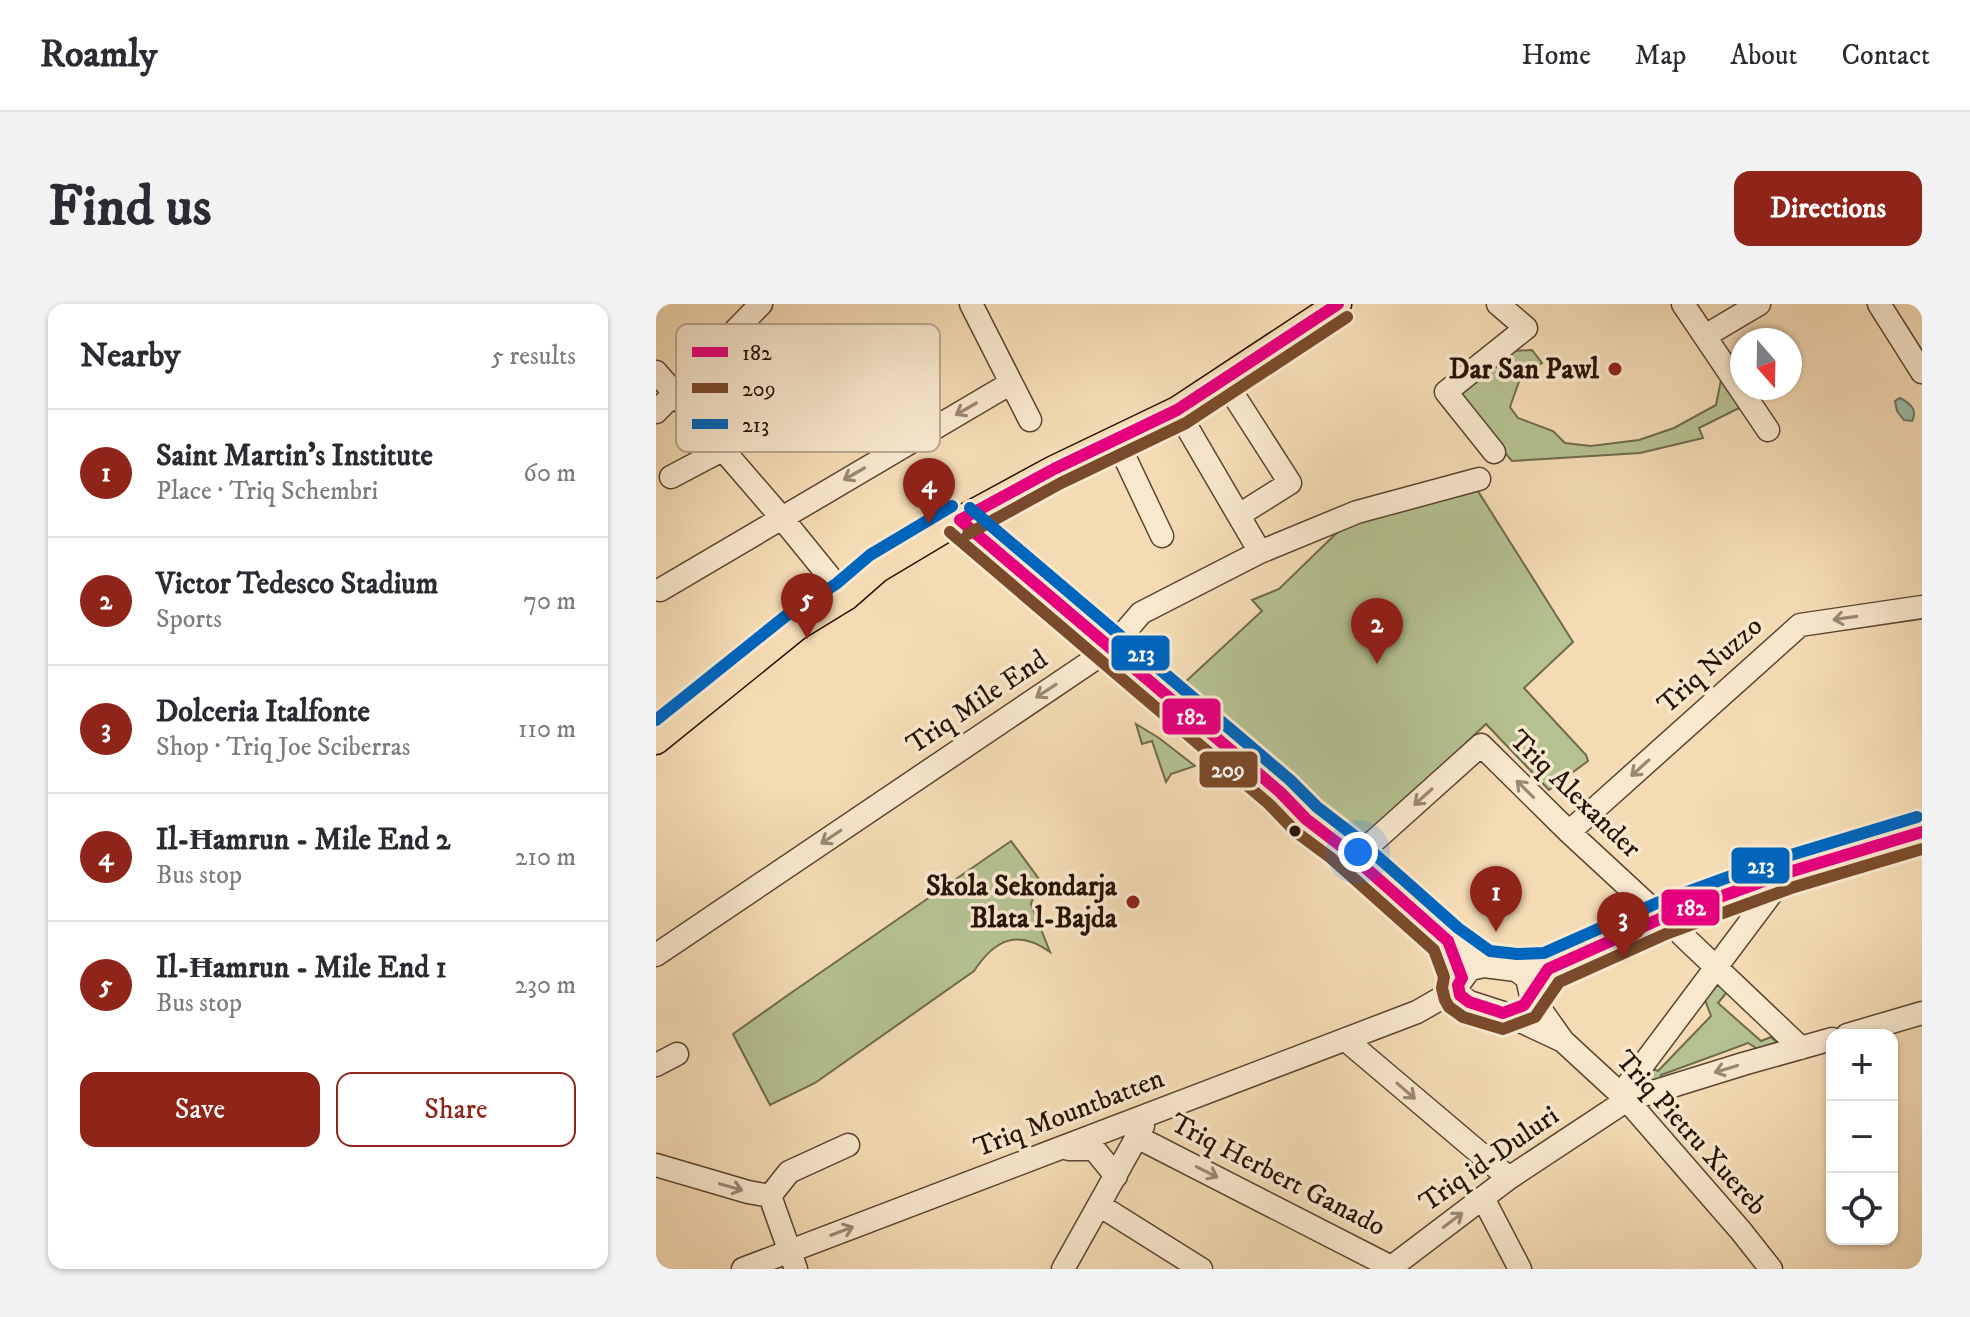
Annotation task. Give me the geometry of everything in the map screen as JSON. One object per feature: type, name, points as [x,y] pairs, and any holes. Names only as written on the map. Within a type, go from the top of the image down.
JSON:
[{"type":"main road","points":[[656,741],[797,627],[846,597],[878,569],[1054,469],[1177,410],[1334,305]]},
{"type":"street","points":[[741,324],[761,304]]},
{"type":"street","points":[[971,304],[1030,420]]},
{"type":"street","points":[[1494,452],[1446,392],[1526,328],[1498,304]]},
{"type":"street","points":[[1683,304],[1768,430]]},
{"type":"street","points":[[1705,336],[1759,304]]},
{"type":"street","points":[[1879,304],[1922,372]]},
{"type":"street","points":[[656,372],[676,396]]},
{"type":"street","points":[[1224,380],[1290,483],[1239,515]]},
{"type":"street","points":[[940,424],[1011,383]]},
{"type":"street","points":[[656,412],[676,390]]},
{"type":"street","points":[[1177,410],[1260,552]]},
{"type":"street","points":[[1117,441],[1162,536]]},
{"type":"street","points":[[671,477],[718,452]]},
{"type":"street","points":[[724,452],[846,597]]},
{"type":"street","points":[[660,590],[891,452]]},
{"type":"street","name":"Triq Mile End","points":[[656,955],[1111,648],[1141,613],[1260,552],[1357,512],[1479,479]]},
{"type":"street","points":[[960,520],[1280,792],[1306,819],[1448,941],[1484,966]]},
{"type":"street","name":"Triq Nuzzo","points":[[1569,832],[1800,625],[1922,607]]},
{"type":"street","name":"Triq Alexander","points":[[1354,859],[1481,745],[1662,918]]},
{"type":"street","points":[[1463,988],[1470,969],[1484,966],[1516,970],[1548,969],[1662,918],[1786,873],[1922,832]]},
{"type":"street","points":[[1624,1097],[1786,873]]},
{"type":"street","points":[[1682,935],[1801,1048]]},
{"type":"street","points":[[1448,941],[1463,988]]},
{"type":"street","points":[[1503,1013],[1524,1005],[1548,969]]},
{"type":"street","name":"Triq Pietru Xuereb","points":[[1516,970],[1527,978],[1531,996],[1563,1041],[1624,1097],[1771,1269]]},
{"type":"street","name":"Triq Mountbatten","points":[[743,1269],[793,1260],[1060,1148],[1417,1012],[1463,988]]},
{"type":"street","name":"Triq Pietru Xuereb","points":[[1463,988],[1503,1013],[1563,1041]]},
{"type":"street","points":[[1867,1029],[1922,1013]]},
{"type":"street","points":[[1346,1040],[1509,1178]]},
{"type":"street","points":[[1624,1097],[1826,1041]]},
{"type":"street","points":[[656,1065],[677,1054]]},
{"type":"street","name":"Triq id-Duluri","points":[[1390,1268],[1509,1178],[1624,1097]]},
{"type":"street","points":[[1063,1269],[1150,1114]]},
{"type":"street","name":"Triq Herbert Ganado","points":[[1137,1137],[1390,1268]]},
{"type":"street","points":[[770,1196],[789,1172],[848,1145]]},
{"type":"street","points":[[1060,1148],[1094,1149],[1116,1176]]},
{"type":"street","points":[[656,1165],[770,1196]]},
{"type":"street","points":[[770,1196],[793,1260]]},
{"type":"street","points":[[1483,1198],[1520,1269]]},
{"type":"street","points":[[1099,1205],[1171,1261],[1201,1269]]},
{"type":"green space","points":[[1532,350],[1542,363],[1521,376],[1510,407],[1518,418],[1553,431],[1565,443],[1591,446],[1639,440],[1674,428],[1716,405],[1722,375],[1730,387],[1730,400],[1739,400],[1743,406],[1699,428],[1703,438],[1640,453],[1512,461],[1457,398],[1512,351]]},
{"type":"green space","points":[[1476,488],[1573,642],[1524,688],[1586,755],[1588,761],[1549,790],[1486,724],[1359,844],[1182,685],[1262,611],[1252,600],[1279,589],[1350,520]]},
{"type":"green space","points":[[1136,724],[1195,766],[1171,774],[1166,782],[1152,741],[1142,744]]},
{"type":"green space","points":[[1011,841],[1039,879],[1031,904],[1050,952],[1017,939],[999,945],[974,971],[815,1083],[770,1105],[733,1034]]},
{"type":"green space","points":[[1718,984],[1727,992],[1718,1003],[1761,1041],[1771,1037],[1782,1047],[1764,1053],[1748,1043],[1661,1075],[1660,1086],[1638,1092],[1651,1068],[1658,1071],[1711,1016],[1705,1000]]},
{"type":"shaded area","points":[[1900,398],[1912,407],[1912,421],[1904,420],[1897,411],[1895,401]]},
{"type":"transit line","name":"182","points":[[960,520],[1054,469],[1177,410],[1338,304]]},
{"type":"transit line","name":"209","points":[[968,534],[1061,483],[1186,423],[1347,317]]},
{"type":"transit line","name":"213","points":[[656,720],[787,615],[836,584],[870,555],[952,506]]},
{"type":"transit line","name":"213","points":[[970,508],[1290,780],[1317,807],[1458,928],[1490,951],[1544,953],[1657,903],[1781,858],[1917,817]]},
{"type":"transit line","name":"182","points":[[960,520],[1280,792],[1306,819],[1448,941],[1462,978],[1458,985],[1460,995],[1469,1002],[1503,1013],[1524,1005],[1548,969],[1662,918],[1786,873],[1922,832]]},
{"type":"transit line","name":"209","points":[[950,532],[1269,804],[1296,832],[1331,858],[1434,950],[1444,977],[1442,988],[1445,1000],[1463,1017],[1503,1029],[1535,1017],[1559,982],[1668,933],[1791,888],[1922,849]]},
{"type":"place","name":"Dar San Pawl","points":[[1615,369]]},
{"type":"place","name":"Il-Ħamrun - Mile End 2","points":[[929,524]]},
{"type":"place","name":"Il-Ħamrun - Mile End 1","points":[[807,639]]},
{"type":"place","name":"Victor Tedesco Stadium","points":[[1377,664]]},
{"type":"place","name":"Skola Sekondarja Blata l-Bajda","points":[[1133,902]]},
{"type":"place","name":"Saint Martin's Institute","points":[[1496,932]]},
{"type":"place","name":"Dolceria Italfonte","points":[[1623,958]]}]
